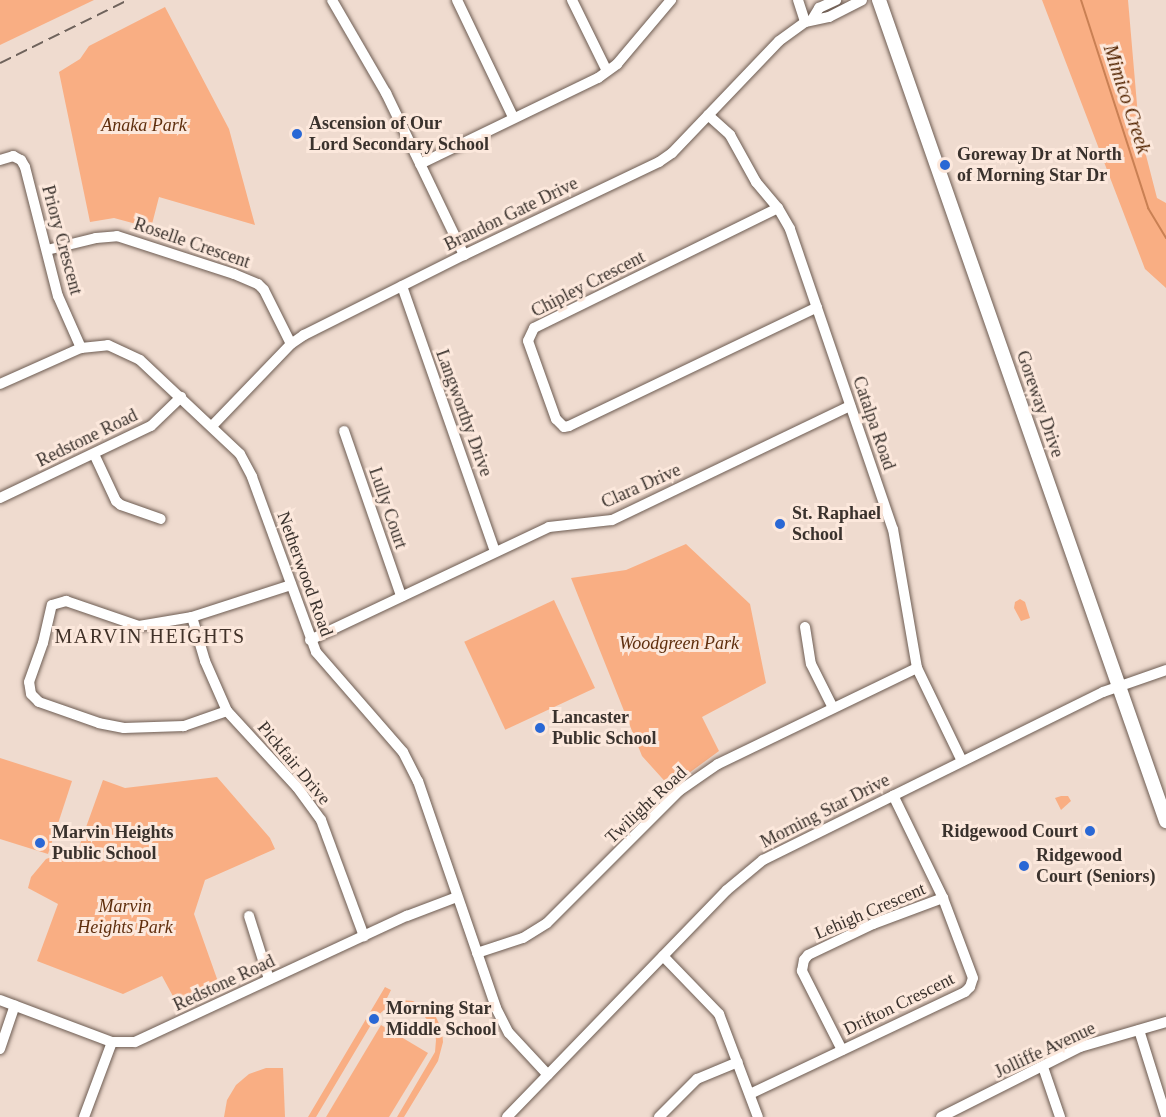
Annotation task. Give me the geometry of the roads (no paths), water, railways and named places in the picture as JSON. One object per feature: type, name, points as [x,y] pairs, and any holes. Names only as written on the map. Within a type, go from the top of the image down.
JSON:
[{"type":"main road","name":"Goreway Drive","points":[[879,0],[1166,821]]},
{"type":"street","points":[[332,0],[380,81],[464,255]]},
{"type":"street","points":[[457,0],[513,117]]},
{"type":"street","points":[[572,0],[607,71]]},
{"type":"street","points":[[420,164],[607,71],[617,64],[671,0]]},
{"type":"street","points":[[798,0],[809,20]]},
{"type":"street","name":"Brandon Gate Drive","points":[[212,426],[291,344],[303,335],[659,162],[672,153],[770,49],[809,20],[819,8],[836,0]]},
{"type":"street","name":"Brandon Gate Drive","points":[[809,20],[829,16],[862,0]]},
{"type":"street","name":"Catalpa Road","points":[[708,115],[730,135],[756,182],[778,208],[790,229],[893,529],[917,668],[962,761]]},
{"type":"street","name":"Priory Crescent","points":[[0,160],[13,156],[21,160],[25,167],[58,296],[81,348]]},
{"type":"street","name":"Chipley Crescent","points":[[778,208],[534,328],[528,340],[556,419],[564,427],[569,426],[817,307]]},
{"type":"street","name":"Roselle Crescent","points":[[47,250],[96,238],[117,236],[234,274],[258,284],[264,290],[291,344]]},
{"type":"street","name":"Langworthy Drive","points":[[402,286],[495,550]]},
{"type":"street","name":"Netherwood Road","points":[[0,384],[81,348],[108,345],[140,360],[212,426],[246,463],[310,640],[324,663],[403,752],[418,781],[496,1008],[508,1033],[548,1075]]},
{"type":"street","name":"Redstone Road","points":[[0,498],[151,426],[181,396]]},
{"type":"street","name":"Clara Drive","points":[[310,640],[495,550],[549,527],[612,520],[850,406]]},
{"type":"street","name":"Lully Court","points":[[344,431],[401,596]]},
{"type":"street","points":[[94,454],[116,501],[121,505],[161,519]]},
{"type":"street","points":[[227,711],[184,726],[124,728],[99,723],[39,702],[29,690],[52,605],[59,601],[72,603],[139,626],[192,617],[291,585]]},
{"type":"street","name":"Pickfair Drive","points":[[192,617],[205,662],[227,711],[297,787],[321,820],[364,936]]},
{"type":"street","points":[[805,627],[811,664],[833,708]]},
{"type":"street","name":"Twilight Road","points":[[477,953],[523,938],[547,923],[680,792],[718,764],[917,668]]},
{"type":"street","name":"Morning Star Drive","points":[[507,1117],[727,891],[762,860],[1119,685],[1166,670]]},
{"type":"street","name":"Drifton Crescent","points":[[750,1094],[965,992],[970,987],[973,978],[943,898],[892,795]]},
{"type":"street","name":"Redstone Road","points":[[0,1000],[112,1042],[142,1040],[430,906],[458,897]]},
{"type":"street","name":"Lehigh Crescent","points":[[842,1050],[802,971],[804,960],[808,955],[873,924],[943,898]]},
{"type":"street","points":[[249,916],[269,980]]},
{"type":"street","points":[[663,956],[719,1014],[758,1117]]},
{"type":"street","points":[[0,1049],[15,1005]]},
{"type":"street","name":"Jolliffe Avenue","points":[[940,1117],[1080,1047],[1166,1022]]},
{"type":"street","points":[[1138,1030],[1166,1116]]},
{"type":"street","points":[[84,1117],[112,1042]]},
{"type":"street","points":[[659,1117],[697,1079],[738,1062]]},
{"type":"street","points":[[1043,1067],[1060,1117]]},
{"type":"waterway","name":"Mimico Creek","points":[[1081,0],[1148,208],[1166,238]]},
{"type":"railway","points":[[0,63],[128,0]]},
{"type":"place","name":"Ascension of Our Lord Secondary School","points":[[297,134]]},
{"type":"place","name":"Goreway Dr at North of Morning Star Dr","points":[[945,165]]},
{"type":"place","name":"St. Raphael School","points":[[780,524]]},
{"type":"place","name":"Lancaster Public School","points":[[540,728]]},
{"type":"place","name":"Ridgewood Court","points":[[1090,831]]},
{"type":"place","name":"Marvin Heights Public School","points":[[40,843]]},
{"type":"place","name":"Ridgewood Court (Seniors)","points":[[1024,866]]},
{"type":"place","name":"Morning Star Middle School","points":[[374,1019]]},
{"type":"district","name":"MARVIN HEIGHTS","points":[[150,636]]},
{"type":"park label","name":"Anaka Park","points":[[144,125]]},
{"type":"park label","name":"Woodgreen Park","points":[[679,643]]},
{"type":"park label","name":"Marvin Heights Park","points":[[125,917]]}]
